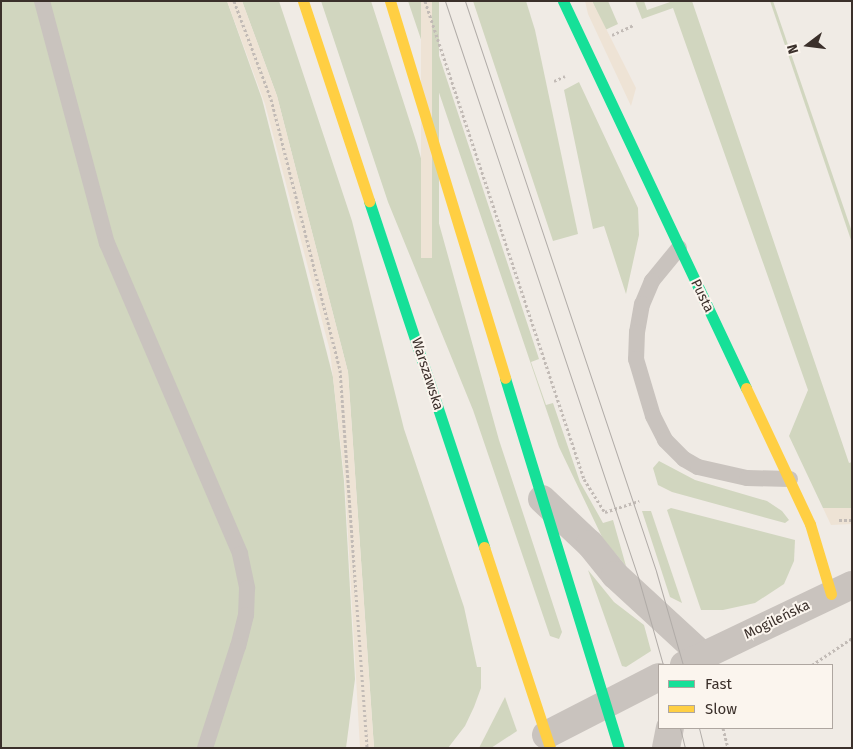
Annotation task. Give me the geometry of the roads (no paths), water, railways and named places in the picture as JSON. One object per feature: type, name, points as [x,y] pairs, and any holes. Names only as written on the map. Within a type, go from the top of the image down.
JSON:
[{"type":"main road","name":"Warszawska","points":[[303,1],[548,742]]},
{"type":"main road","points":[[390,1],[619,748]]},
{"type":"main road","name":"Pusta","points":[[563,1],[842,589]]},
{"type":"street","points":[[542,500],[590,544],[695,662]]},
{"type":"street","name":"Mogileńska","points":[[695,662],[842,589]]},
{"type":"street","points":[[548,742],[605,705],[658,678]]},
{"type":"street","points":[[666,748],[670,729]]},
{"type":"lane","points":[[42,1],[108,243],[240,554],[247,588],[246,615],[205,748]]},
{"type":"lane","points":[[679,248],[652,281],[642,304],[636,332],[636,359],[653,416],[665,440],[684,459],[698,467],[747,478],[790,480]]},
{"type":"tram line","points":[[445,1],[638,577],[663,664]]},
{"type":"tram line","points":[[465,1],[656,571],[683,664]]},
{"type":"tram line","points":[[680,729],[685,748]]},
{"type":"tram line","points":[[699,729],[704,748]]}]
